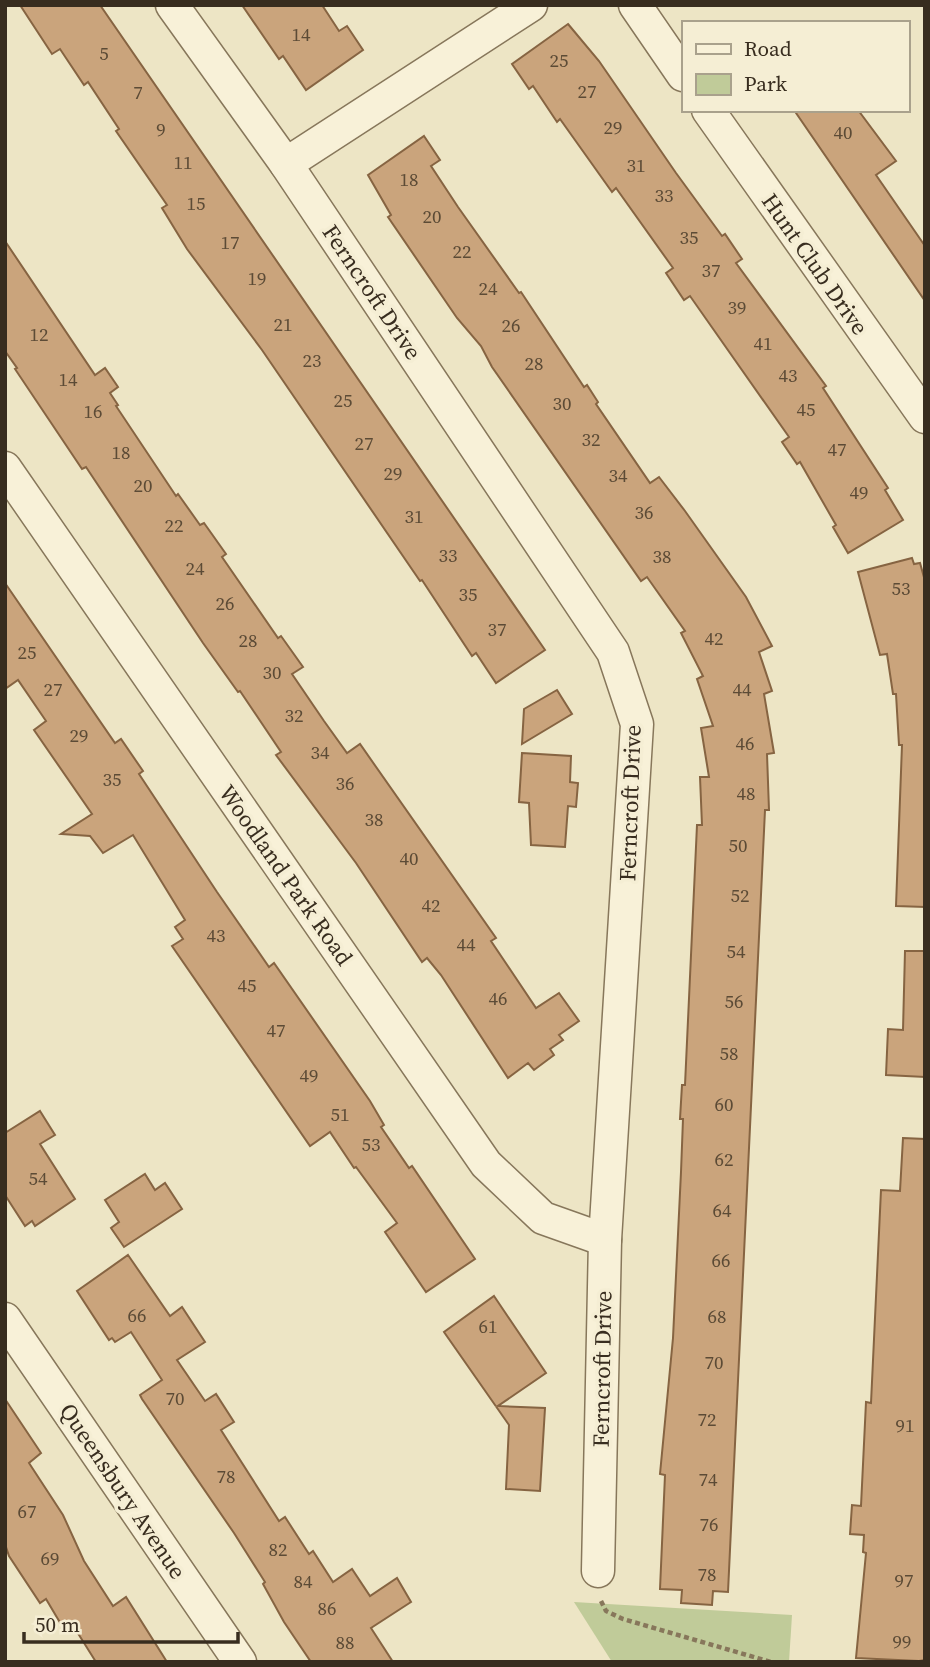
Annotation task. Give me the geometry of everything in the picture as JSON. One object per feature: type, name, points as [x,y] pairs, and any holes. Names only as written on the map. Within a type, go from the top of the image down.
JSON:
[{"type":"street","name":"Ferncroft Drive","points":[[172,5],[286,164],[613,652],[637,724],[605,1240],[598,1571]]},
{"type":"street","points":[[286,164],[531,5]]},
{"type":"street","points":[[635,5],[682,74]]},
{"type":"street","name":"Hunt Club Drive","points":[[709,112],[925,417]]},
{"type":"street","name":"Woodland Park Road","points":[[5,468],[486,1164],[543,1218],[605,1240]]},
{"type":"street","name":"Queensbury Avenue","points":[[5,1319],[240,1662]]},
{"type":"path","points":[[598,1571],[601,1602],[611,1614],[771,1662]]},
{"type":"green space","points":[[574,1602],[792,1615],[789,1662],[612,1662]]},
{"type":"building","points":[[20,5],[100,5],[545,650],[496,683],[476,653],[472,656],[262,350],[187,249],[162,208],[167,205],[116,131],[119,129],[88,82],[84,85],[60,49],[52,54]]},
{"type":"building","points":[[242,5],[322,5],[339,31],[347,26],[363,50],[306,90],[283,56],[279,59]]},
{"type":"building","points":[[568,24],[599,61],[722,236],[725,234],[742,259],[736,263],[826,386],[823,388],[888,488],[885,490],[903,520],[848,553],[833,527],[836,525],[800,462],[797,464],[782,442],[789,437],[690,296],[684,300],[666,273],[673,268],[616,188],[612,192],[560,119],[557,122],[533,86],[529,89],[512,64]]},
{"type":"building","points":[[795,112],[859,112],[896,161],[876,175],[925,246],[925,301]]},
{"type":"building","points":[[424,136],[440,160],[431,166],[458,207],[519,293],[521,292],[584,387],[587,385],[598,402],[596,404],[650,483],[659,477],[685,511],[746,597],[772,646],[759,652],[772,691],[764,694],[774,753],[767,754],[769,810],[765,810],[728,1592],[713,1591],[712,1605],[681,1603],[682,1590],[660,1589],[665,1475],[660,1474],[673,1338],[683,1119],[680,1119],[682,1085],[685,1085],[697,825],[702,825],[700,777],[709,777],[701,728],[713,726],[697,679],[703,676],[681,633],[685,631],[647,577],[641,581],[492,367],[481,346],[457,318],[388,217],[391,215],[368,175]]},
{"type":"building","points":[[5,241],[95,375],[105,368],[118,387],[110,393],[118,405],[116,406],[176,496],[178,494],[200,525],[204,523],[226,554],[222,557],[278,638],[281,636],[303,667],[292,674],[347,753],[360,744],[496,938],[491,941],[536,1008],[559,993],[579,1021],[559,1035],[563,1040],[550,1049],[554,1055],[534,1070],[528,1063],[508,1078],[441,975],[427,958],[422,962],[356,863],[276,755],[281,752],[240,691],[238,692],[203,643],[86,467],[82,469],[15,369],[17,368],[5,351]]},
{"type":"building","points":[[912,558],[914,564],[920,563],[925,581],[925,907],[896,906],[902,745],[899,745],[896,694],[893,694],[887,654],[880,655],[858,572]]},
{"type":"building","points":[[5,583],[115,743],[121,739],[143,771],[139,774],[217,892],[269,967],[274,963],[370,1101],[384,1125],[381,1127],[409,1168],[412,1166],[475,1259],[426,1292],[385,1232],[397,1223],[356,1167],[354,1168],[330,1132],[310,1146],[172,946],[183,939],[175,927],[185,920],[133,835],[103,853],[90,836],[61,834],[92,814],[34,730],[46,721],[18,680],[5,689]]},
{"type":"building","points":[[557,690],[572,714],[522,744],[524,709]]},
{"type":"building","points":[[522,753],[571,756],[570,782],[578,783],[576,807],[568,806],[565,847],[531,845],[529,803],[519,802]]},
{"type":"building","points":[[905,951],[925,951],[925,1077],[886,1075],[888,1029],[903,1030]]},
{"type":"building","points":[[40,1111],[55,1135],[40,1144],[75,1199],[35,1226],[32,1221],[25,1226],[5,1195],[5,1133]]},
{"type":"building","points":[[903,1138],[925,1139],[925,1660],[919,1661],[856,1658],[866,1553],[863,1552],[864,1535],[850,1534],[852,1505],[861,1506],[866,1402],[871,1403],[881,1190],[900,1191]]},
{"type":"building","points":[[145,1174],[155,1190],[165,1183],[182,1209],[124,1247],[111,1228],[119,1222],[105,1200]]},
{"type":"building","points":[[128,1255],[170,1316],[182,1307],[205,1342],[177,1360],[205,1401],[216,1394],[234,1422],[221,1430],[279,1521],[285,1517],[309,1554],[313,1551],[333,1582],[352,1569],[370,1596],[397,1578],[411,1602],[371,1628],[393,1662],[311,1662],[284,1622],[263,1584],[265,1582],[234,1533],[142,1399],[140,1395],[162,1380],[131,1332],[115,1342],[112,1338],[109,1340],[77,1291]]},
{"type":"building","points":[[494,1296],[546,1373],[498,1406],[545,1408],[540,1491],[506,1489],[509,1425],[444,1332]]},
{"type":"building","points":[[5,1399],[41,1453],[29,1463],[63,1515],[84,1561],[113,1606],[126,1597],[167,1662],[96,1662],[74,1627],[65,1631],[46,1599],[40,1603],[9,1556],[5,1544]]}]
